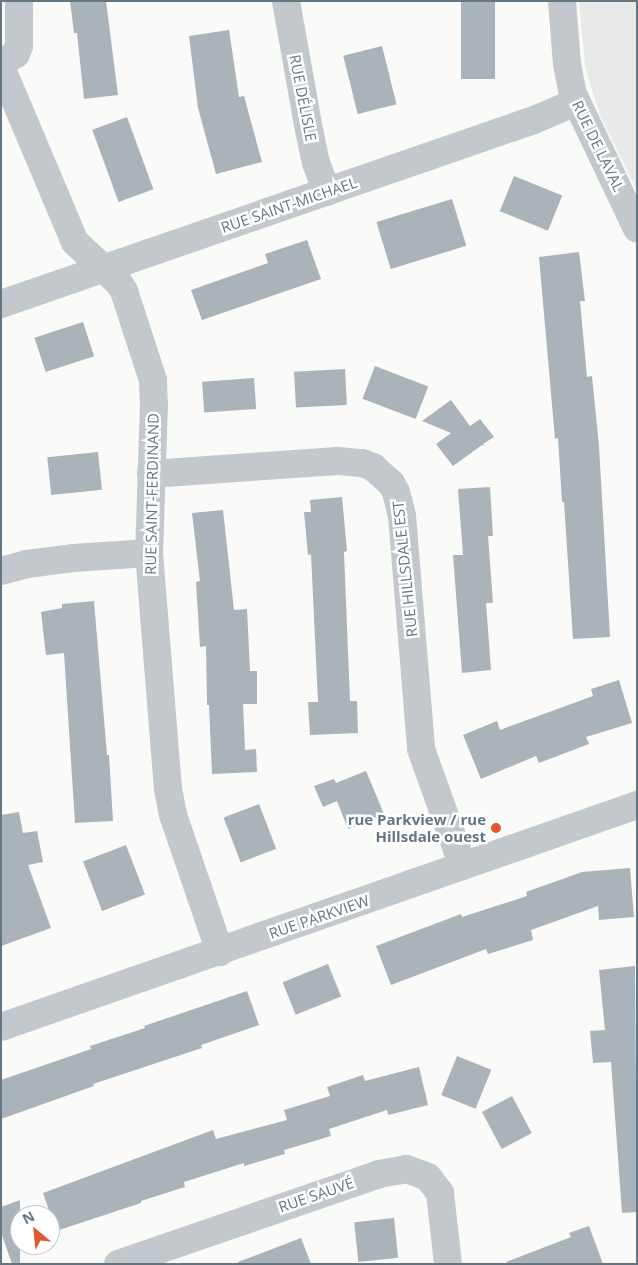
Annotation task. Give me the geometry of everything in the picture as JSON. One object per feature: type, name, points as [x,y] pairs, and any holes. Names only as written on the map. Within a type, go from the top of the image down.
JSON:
[{"type":"street","name":"RUE SAINT-FERDINAND","points":[[19,1],[20,46],[16,54],[1,65],[75,242],[119,283],[124,291],[153,380],[154,404],[149,553],[169,802],[220,952]]},
{"type":"street","name":"RUE DÉLISLE","points":[[286,1],[316,163],[327,192]]},
{"type":"street","name":"RUE DE LAVAL","points":[[562,1],[568,71],[576,102],[637,229]]},
{"type":"street","name":"RUE SAINT-MICHAEL","points":[[1,304],[534,120],[576,102]]},
{"type":"street","name":"RUE HILLSDALE EST","points":[[151,474],[338,461],[362,463],[373,467],[391,482],[396,492],[402,516],[421,749],[463,866]]},
{"type":"street","points":[[1,571],[57,560],[149,553]]},
{"type":"street","name":"RUE PARKVIEW","points":[[1,1027],[637,805]]},
{"type":"street","name":"RUE SAUVÉ","points":[[118,1264],[379,1174],[408,1169],[428,1176],[440,1192],[448,1264]]},
{"type":"shaded area","points":[[579,1],[637,1],[637,191],[600,115],[591,87],[585,66]]},
{"type":"building","points":[[70,1],[106,1],[118,95],[84,99],[77,33],[74,33]]},
{"type":"building","points":[[461,1],[495,1],[495,79],[461,79]]},
{"type":"building","points":[[229,30],[239,97],[244,96],[262,162],[216,174],[198,108],[189,36]]},
{"type":"building","points":[[382,46],[397,104],[358,114],[343,56]]},
{"type":"building","points":[[127,117],[153,189],[119,202],[92,130]]},
{"type":"building","points":[[514,176],[562,195],[548,231],[500,211]]},
{"type":"building","points":[[452,199],[466,246],[391,269],[376,222]]},
{"type":"building","points":[[307,240],[321,279],[202,320],[191,290],[268,263],[265,254]]},
{"type":"building","points":[[579,252],[585,301],[580,301],[587,377],[592,376],[599,446],[610,637],[573,639],[564,502],[562,502],[558,438],[555,439],[539,257]]},
{"type":"building","points":[[83,322],[94,356],[46,372],[34,338]]},
{"type":"building","points":[[375,366],[428,386],[416,419],[362,399]]},
{"type":"building","points":[[345,369],[347,405],[296,408],[294,372]]},
{"type":"building","points":[[254,378],[256,409],[204,413],[202,382]]},
{"type":"building","points":[[451,400],[470,426],[480,419],[494,437],[483,444],[485,446],[482,445],[453,466],[436,444],[451,433],[422,421]]},
{"type":"building","points":[[98,452],[102,490],[51,495],[47,457]]},
{"type":"building","points":[[490,487],[493,536],[488,536],[493,603],[486,603],[491,670],[462,673],[453,555],[463,555],[458,489]]},
{"type":"building","points":[[342,497],[347,551],[344,552],[350,701],[357,701],[358,733],[310,735],[308,702],[318,702],[311,554],[308,555],[304,512],[311,512],[310,500]]},
{"type":"building","points":[[223,510],[234,610],[247,609],[250,671],[257,671],[257,704],[243,704],[245,750],[256,749],[257,772],[212,774],[209,705],[207,705],[206,646],[200,647],[196,582],[200,581],[192,513]]},
{"type":"building","points":[[94,601],[107,755],[109,755],[113,821],[75,823],[64,653],[46,655],[41,612],[62,608],[62,604]]},
{"type":"building","points":[[619,680],[632,723],[586,737],[589,744],[539,763],[536,756],[481,779],[463,735],[497,721],[500,730],[593,696],[591,689]]},
{"type":"building","points":[[366,771],[384,814],[348,829],[337,801],[323,807],[314,786],[334,779],[336,783]]},
{"type":"building","points":[[259,804],[276,849],[241,862],[224,818]]},
{"type":"building","points":[[19,812],[23,833],[37,831],[43,862],[28,865],[51,928],[1,946],[1,815]]},
{"type":"building","points":[[126,845],[145,894],[102,911],[83,861]]},
{"type":"building","points":[[630,868],[634,917],[599,920],[598,906],[531,930],[533,940],[488,954],[486,949],[391,985],[376,946],[461,914],[462,917],[527,896],[526,892],[582,872]]},
{"type":"building","points":[[328,964],[341,996],[296,1015],[283,982]]},
{"type":"building","points":[[635,966],[637,1212],[622,1213],[611,1062],[593,1063],[590,1031],[605,1030],[599,970]]},
{"type":"building","points":[[247,991],[259,1025],[201,1045],[202,1048],[93,1084],[94,1086],[1,1119],[1,1080],[91,1049],[90,1046],[145,1028],[144,1026]]},
{"type":"building","points":[[457,1056],[491,1070],[476,1109],[441,1095]]},
{"type":"building","points":[[419,1067],[428,1105],[388,1115],[387,1110],[329,1129],[331,1136],[284,1150],[285,1154],[244,1166],[244,1163],[184,1182],[185,1187],[60,1230],[60,1205],[47,1205],[43,1193],[213,1130],[216,1139],[287,1120],[284,1110],[330,1096],[327,1087],[363,1075],[365,1081]]},
{"type":"building","points":[[512,1096],[532,1133],[502,1149],[482,1112]]},
{"type":"building","points":[[20,1200],[20,1205],[10,1205],[10,1255],[20,1255],[20,1264],[12,1264],[1,1232],[1,1207]]},
{"type":"building","points":[[394,1218],[398,1258],[358,1262],[354,1222]]},
{"type":"building","points":[[589,1226],[603,1264],[507,1264],[506,1262],[571,1237],[569,1233]]},
{"type":"building","points":[[301,1238],[311,1264],[238,1264],[238,1262]]},
{"type":"place","name":"rue Parkview / rue Hillsdale ouest","points":[[496,828]]}]
